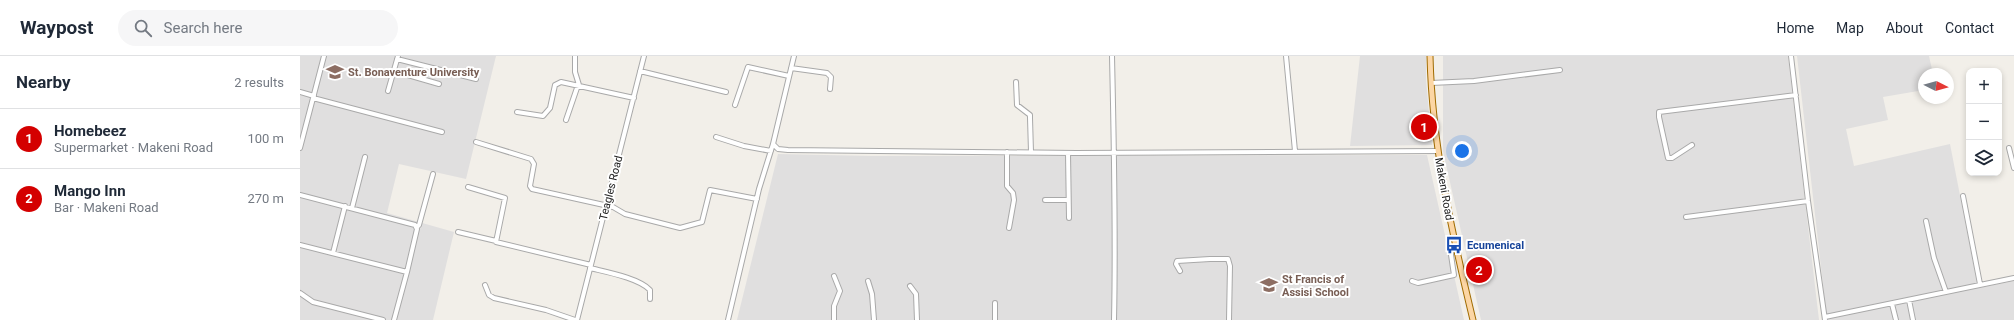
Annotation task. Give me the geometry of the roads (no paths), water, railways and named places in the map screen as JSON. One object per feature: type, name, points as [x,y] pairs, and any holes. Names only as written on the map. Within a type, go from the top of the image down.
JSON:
[{"type":"main road","name":"Makeni Road","points":[[1430,56],[1431,83],[1438,150],[1456,247],[1473,320]]},
{"type":"street","points":[[300,148],[324,56]]},
{"type":"street","points":[[566,120],[578,85],[575,72],[575,56]]},
{"type":"street","name":"Teagles Road","points":[[576,320],[644,56]]},
{"type":"street","points":[[728,320],[757,199],[773,144],[794,56]]},
{"type":"street","points":[[1112,56],[1113,153],[1116,222],[1114,320]]},
{"type":"street","points":[[1286,56],[1295,151]]},
{"type":"street","points":[[1791,56],[1808,202],[1825,319],[1980,284],[2014,278]]},
{"type":"street","points":[[388,91],[397,58],[476,79]]},
{"type":"street","points":[[735,105],[748,67],[789,76]]},
{"type":"street","points":[[791,68],[827,73],[831,77],[830,89]]},
{"type":"street","points":[[1431,83],[1474,81],[1560,70]]},
{"type":"street","points":[[394,71],[440,84]]},
{"type":"street","points":[[640,71],[726,92]]},
{"type":"street","points":[[517,112],[543,116],[550,108],[557,82],[578,85],[634,98]]},
{"type":"street","points":[[1016,82],[1017,105],[1030,115],[1031,152]]},
{"type":"street","points":[[300,92],[442,132]]},
{"type":"street","points":[[1692,145],[1672,158],[1668,158],[1659,112],[1796,95]]},
{"type":"street","points":[[716,137],[744,146],[771,151]]},
{"type":"street","points":[[476,142],[531,159],[534,164],[530,186],[532,189],[606,207],[613,207],[625,214],[680,228],[702,222],[710,190],[757,199]]},
{"type":"street","points":[[773,144],[778,149],[788,150],[1068,153],[1438,150]]},
{"type":"street","points":[[2009,148],[2014,168]]},
{"type":"street","points":[[1007,152],[1007,186],[1013,193],[1014,200],[1009,228]]},
{"type":"street","points":[[1068,153],[1069,218]]},
{"type":"street","points":[[352,208],[365,157]]},
{"type":"street","points":[[394,320],[407,272],[417,226],[419,225],[433,174]]},
{"type":"street","points":[[468,187],[505,198],[506,200],[496,241]]},
{"type":"street","points":[[300,195],[417,226]]},
{"type":"street","points":[[1962,196],[1980,284]]},
{"type":"street","points":[[1044,200],[1068,200]]},
{"type":"street","points":[[1686,217],[1808,202]]},
{"type":"street","points":[[333,253],[345,206]]},
{"type":"street","points":[[1926,221],[1934,258],[1946,292]]},
{"type":"street","points":[[458,232],[591,266],[646,286],[650,290],[650,299]]},
{"type":"street","points":[[300,245],[407,272]]},
{"type":"street","points":[[1412,281],[1418,283],[1454,276],[1450,248],[1456,247]]},
{"type":"street","points":[[1180,271],[1176,264],[1177,261],[1228,259],[1230,266],[1229,320]]},
{"type":"street","points":[[834,276],[840,291],[834,306],[834,320]]},
{"type":"street","points":[[868,281],[872,294],[874,320]]},
{"type":"street","points":[[485,285],[489,294],[494,298],[546,310],[576,320]]},
{"type":"street","points":[[910,286],[916,294],[917,320]]},
{"type":"street","points":[[300,293],[313,302],[383,320]]},
{"type":"street","points":[[1909,300],[1914,320]]},
{"type":"street","points":[[995,303],[995,320]]},
{"type":"street","points":[[1892,304],[1896,320]]},
{"type":"place","name":"St. Bonaventure University","points":[[335,72]]},
{"type":"place","name":"Homebeez","points":[[1424,127]]},
{"type":"place","name":"Ecumenical","points":[[1454,245]]},
{"type":"place","name":"Mango Inn","points":[[1479,270]]},
{"type":"place","name":"St Francis of Assisi School","points":[[1269,285]]}]
